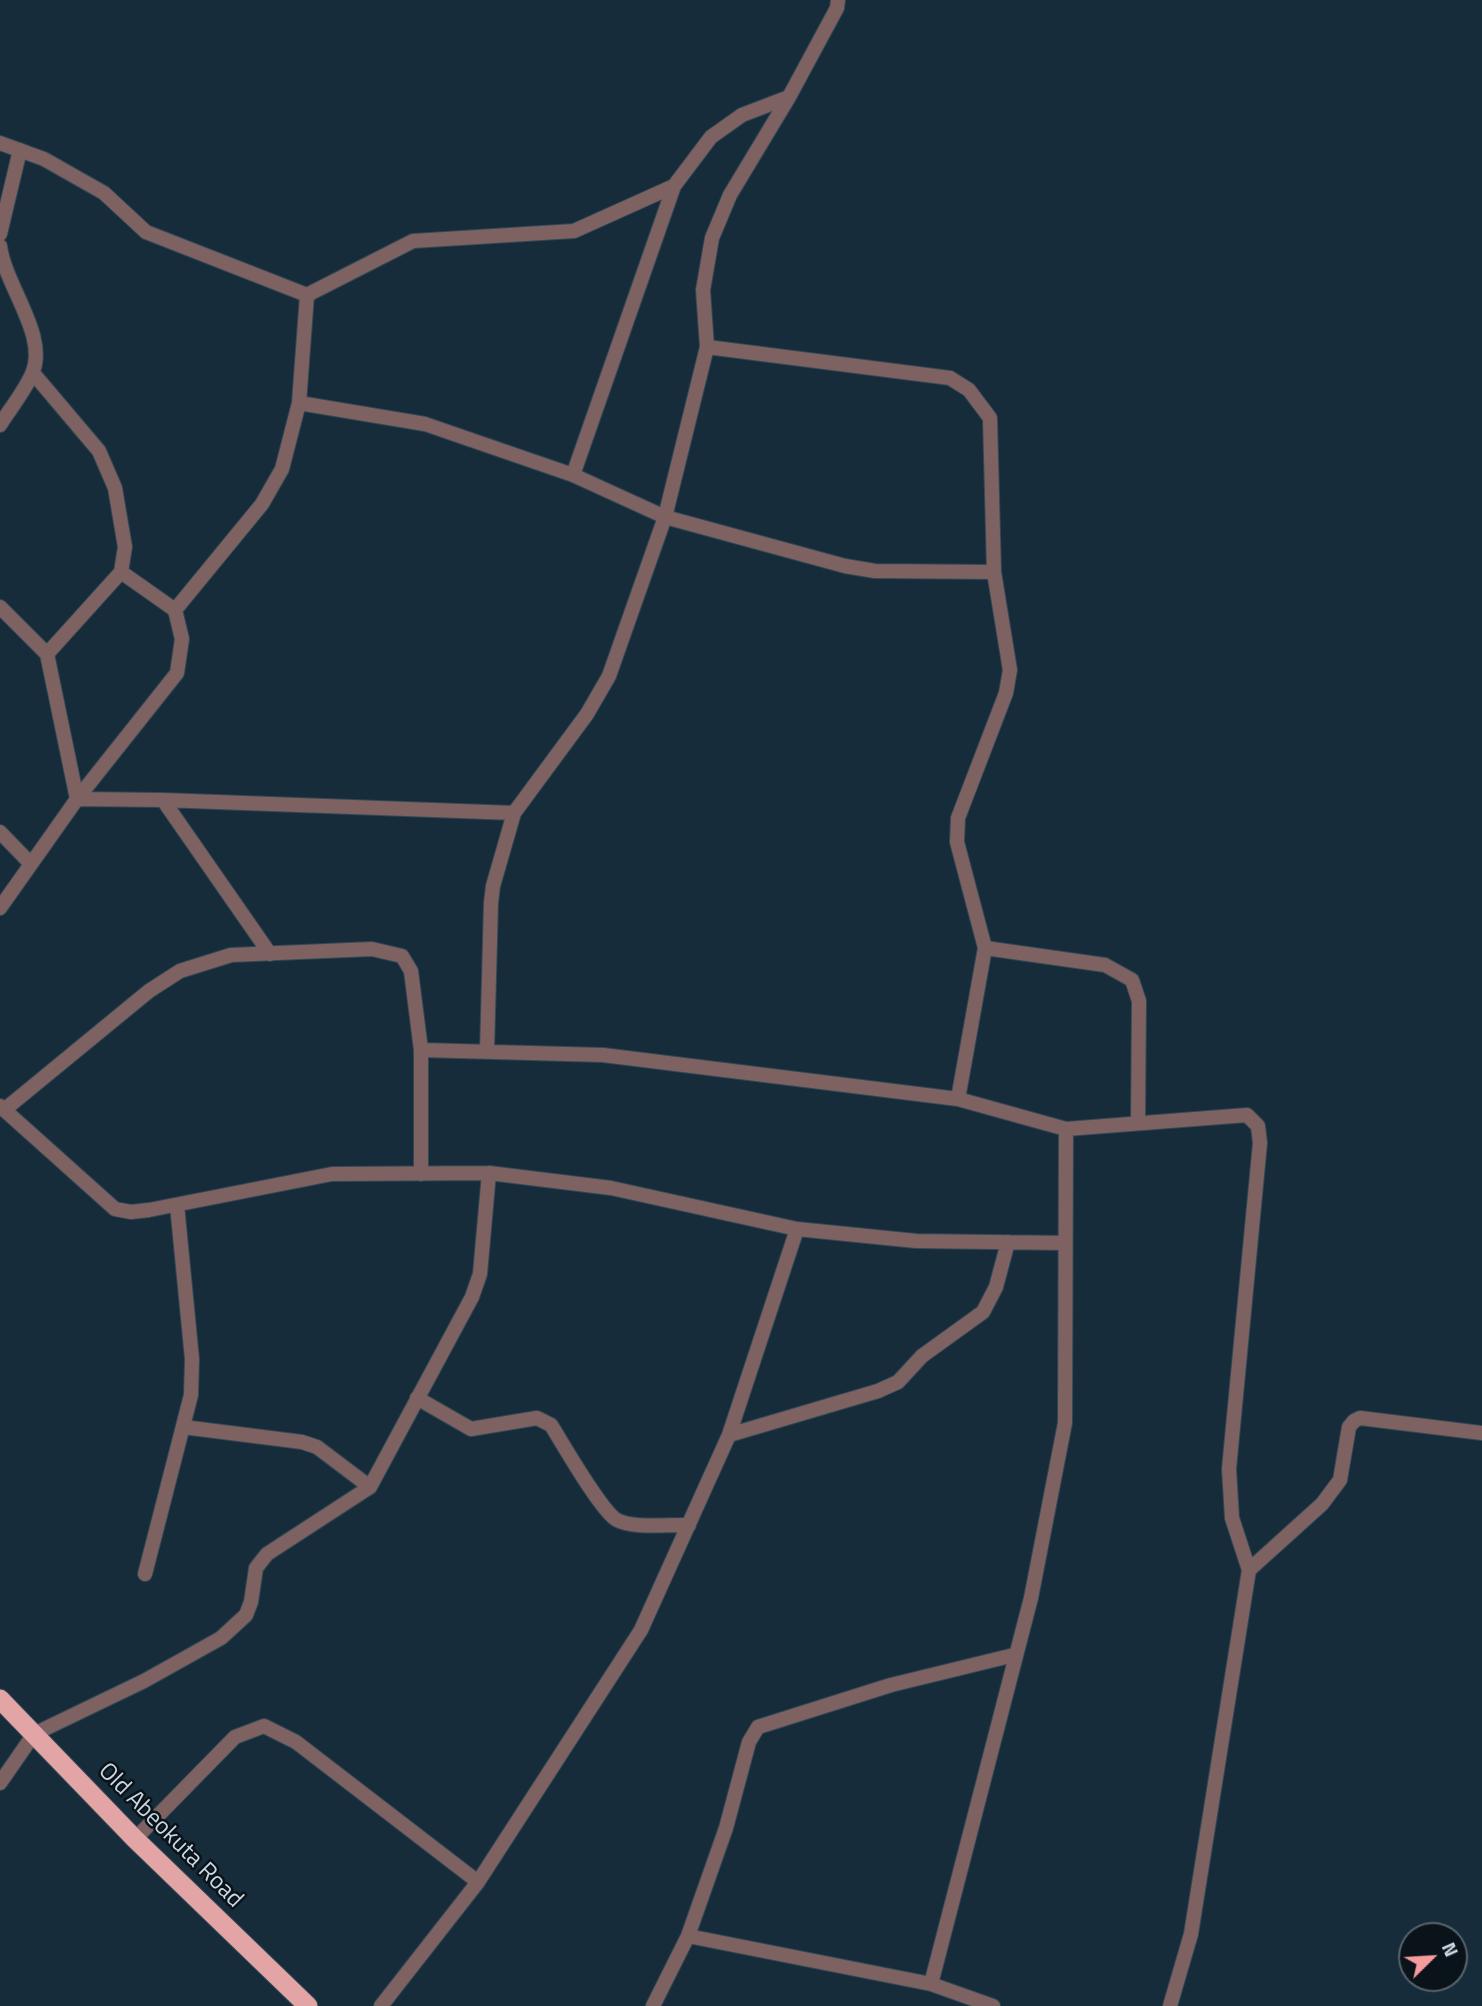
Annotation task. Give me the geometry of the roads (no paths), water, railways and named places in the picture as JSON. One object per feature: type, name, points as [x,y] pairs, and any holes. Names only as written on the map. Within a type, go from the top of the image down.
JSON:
[{"type":"highway","name":"Old Abeokuta Road","points":[[0,1699],[135,1839],[308,2006]]},
{"type":"street","points":[[487,1051],[491,903],[493,886],[514,813],[587,714],[609,676],[665,517],[707,347],[703,290],[712,238],[730,195],[789,97],[837,8],[838,0]]},
{"type":"street","points":[[573,475],[674,186],[711,137],[742,115],[789,97]]},
{"type":"street","points":[[0,143],[44,159],[104,193],[146,232],[307,295],[413,241],[574,231],[674,186]]},
{"type":"street","points":[[0,234],[20,150]]},
{"type":"street","points":[[0,246],[2,264],[37,347],[33,373],[0,425]]},
{"type":"street","points":[[175,610],[262,504],[282,470],[299,403],[307,295]]},
{"type":"street","points":[[707,347],[950,378],[969,390],[990,418],[994,572],[1010,670],[1006,693],[958,818],[957,842],[985,948],[958,1099]]},
{"type":"street","points":[[33,373],[99,451],[115,488],[125,547],[121,572],[47,654]]},
{"type":"street","points":[[299,403],[425,424],[573,475],[665,517],[845,566],[875,571],[994,572]]},
{"type":"street","points":[[0,908],[77,799],[177,673],[182,639],[175,610],[121,572]]},
{"type":"street","points":[[0,607],[47,654],[77,799]]},
{"type":"street","points":[[77,799],[514,813]]},
{"type":"street","points":[[163,800],[270,954]]},
{"type":"street","points":[[0,832],[30,863]]},
{"type":"street","points":[[985,948],[1105,965],[1132,980],[1139,1001],[1138,1123]]},
{"type":"street","points":[[421,1174],[421,1050],[411,971],[402,956],[372,949],[231,955],[180,971],[149,991],[2,1108],[115,1209],[131,1212],[332,1174],[421,1174],[489,1173],[611,1188],[797,1229],[916,1241],[1066,1243]]},
{"type":"street","points":[[421,1050],[603,1055],[958,1099],[1066,1129],[1248,1115],[1258,1126],[1260,1143],[1230,1469],[1233,1518],[1249,1570],[1191,1934],[1170,2006]]},
{"type":"street","points":[[931,1984],[1014,1655],[1031,1598],[1065,1423],[1066,1129]]},
{"type":"street","points":[[0,1783],[34,1734],[144,1681],[221,1638],[246,1615],[251,1602],[256,1569],[267,1554],[370,1487],[472,1297],[480,1274],[489,1173]]},
{"type":"street","points":[[145,1574],[191,1395],[192,1359],[177,1205]]},
{"type":"street","points":[[381,2006],[478,1882],[641,1630],[729,1435],[797,1229]]},
{"type":"street","points":[[729,1435],[878,1391],[898,1382],[922,1356],[983,1312],[996,1287],[1008,1242]]},
{"type":"street","points":[[418,1398],[471,1429],[537,1418],[551,1425],[603,1505],[616,1519],[629,1524],[689,1525]]},
{"type":"street","points":[[1249,1570],[1322,1504],[1340,1480],[1349,1427],[1353,1420],[1360,1418],[1482,1433]]},
{"type":"street","points":[[183,1427],[302,1442],[317,1447],[370,1487]]},
{"type":"street","points":[[653,2006],[688,1936],[726,1828],[749,1742],[758,1727],[891,1685],[1014,1655]]},
{"type":"street","points":[[135,1839],[235,1737],[264,1726],[296,1742],[478,1882]]},
{"type":"street","points":[[688,1936],[931,1984],[993,2006]]}]
